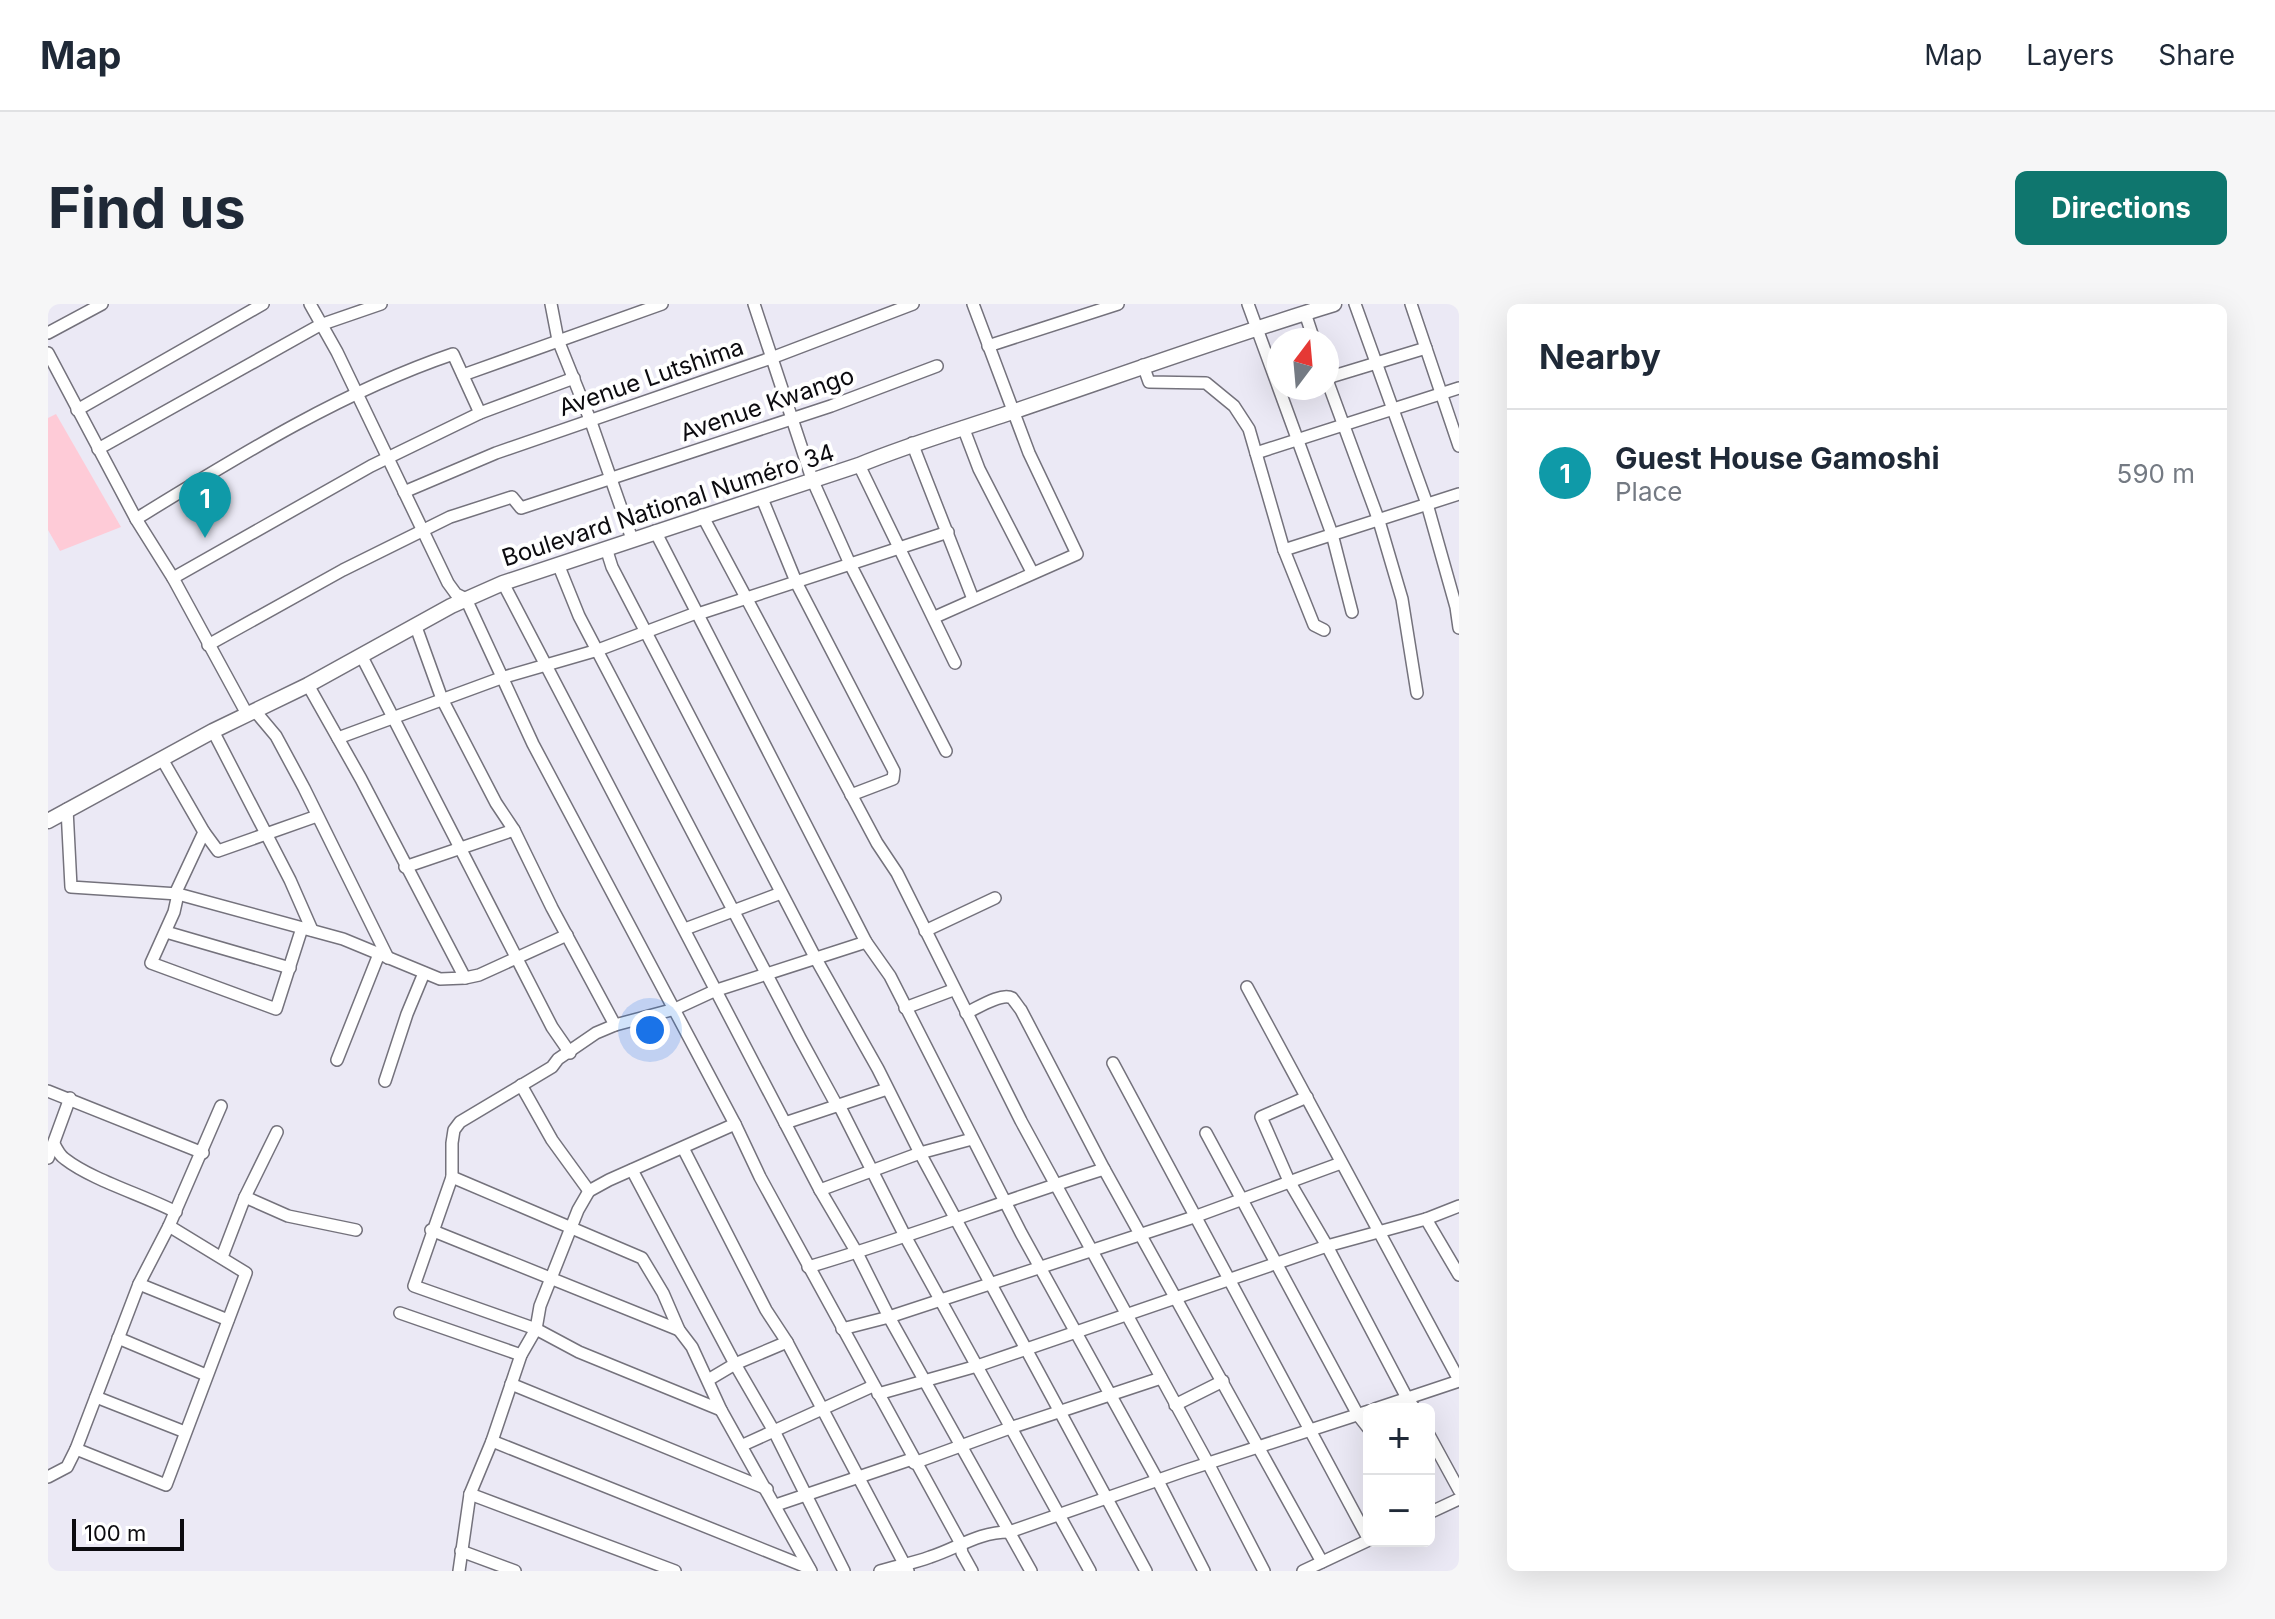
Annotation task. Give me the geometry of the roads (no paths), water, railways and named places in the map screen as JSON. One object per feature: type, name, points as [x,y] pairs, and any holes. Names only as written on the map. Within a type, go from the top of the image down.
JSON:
[{"type":"main road","name":"Boulevard National Numéro 34","points":[[48,821],[213,731],[308,685],[466,599],[503,583],[859,465],[912,443],[1143,365],[1334,304]]},
{"type":"street","points":[[48,333],[102,304]]},
{"type":"street","points":[[77,410],[263,304]]},
{"type":"street","points":[[310,304],[337,352],[448,583],[456,594],[466,599],[501,678],[621,911],[808,1267],[960,1542],[972,1571]]},
{"type":"street","points":[[98,449],[320,325],[381,304]]},
{"type":"street","points":[[551,304],[558,340],[632,539]]},
{"type":"street","points":[[463,375],[662,304]]},
{"type":"street","points":[[754,304],[812,479],[850,564],[946,751]]},
{"type":"street","name":"Avenue Lutshima","points":[[404,492],[496,453],[774,357],[913,304]]},
{"type":"street","points":[[935,617],[1077,554],[1029,453],[973,304]]},
{"type":"street","points":[[988,346],[1118,304]]},
{"type":"street","points":[[1248,304],[1267,360]]},
{"type":"street","points":[[1355,304],[1427,504],[1459,628]]},
{"type":"street","points":[[1411,304],[1459,446]]},
{"type":"street","points":[[1305,313],[1310,328]]},
{"type":"street","points":[[1339,376],[1426,348]]},
{"type":"street","points":[[48,353],[136,519],[173,578],[208,645],[251,713],[276,736],[383,956],[337,1060]]},
{"type":"street","points":[[136,519],[247,452],[356,395],[415,367],[453,354],[480,413]]},
{"type":"street","points":[[1143,365],[1149,382],[1193,381],[1212,386],[1240,413],[1249,429],[1284,550],[1314,625],[1324,630]]},
{"type":"street","name":"Avenue Kwango","points":[[423,531],[450,517],[512,497],[521,508],[793,420],[937,366]]},
{"type":"street","points":[[173,578],[294,509],[480,413],[574,378]]},
{"type":"street","points":[[1256,453],[1459,388]]},
{"type":"street","points":[[1282,400],[1332,534],[1352,612]]},
{"type":"street","points":[[1335,400],[1379,521],[1402,599],[1417,693]]},
{"type":"street","points":[[963,427],[979,469],[1032,572]]},
{"type":"street","points":[[912,443],[973,599]]},
{"type":"street","points":[[859,465],[955,663]]},
{"type":"street","points":[[1284,550],[1459,494]]},
{"type":"street","points":[[761,496],[797,584],[894,771],[893,779],[851,795]]},
{"type":"street","points":[[702,515],[851,795],[897,873],[953,990],[1055,1184],[1264,1571]]},
{"type":"street","points":[[208,645],[343,570],[423,531]]},
{"type":"street","points":[[655,531],[866,942],[890,976],[1039,1268],[1158,1481],[1204,1571]]},
{"type":"street","points":[[338,738],[501,678],[598,650],[696,613],[797,584],[948,532]]},
{"type":"street","points":[[606,548],[612,567],[781,893],[1146,1571]]},
{"type":"street","points":[[558,564],[565,585],[598,650],[905,1236],[1090,1571]]},
{"type":"street","points":[[503,583],[820,1190],[1031,1571]]},
{"type":"street","points":[[416,627],[442,699],[615,1025]]},
{"type":"street","points":[[361,655],[552,1027],[570,1053]]},
{"type":"street","points":[[308,685],[465,978]]},
{"type":"street","points":[[204,832],[176,894],[166,932],[151,963],[276,1009],[307,929],[290,880],[213,731]]},
{"type":"street","points":[[162,759],[218,851],[317,816]]},
{"type":"street","points":[[67,809],[71,887],[176,894],[307,929],[440,979],[465,978],[509,963],[567,935]]},
{"type":"street","points":[[405,867],[514,830]]},
{"type":"street","points":[[685,929],[781,893]]},
{"type":"street","points":[[925,931],[995,898]]},
{"type":"street","points":[[166,932],[290,968]]},
{"type":"street","points":[[721,1410],[592,1358],[536,1329],[414,1286],[452,1177],[454,1130],[460,1122],[570,1053],[596,1033],[675,1009],[714,991],[866,942]]},
{"type":"street","points":[[385,1081],[424,973]]},
{"type":"street","points":[[1247,987],[1459,1380],[1392,1403]]},
{"type":"street","points":[[905,1008],[953,990]]},
{"type":"street","points":[[966,1013],[1001,998],[1013,999],[1322,1562]]},
{"type":"street","points":[[1113,1063],[1363,1529]]},
{"type":"street","points":[[521,1085],[552,1140],[589,1191]]},
{"type":"street","points":[[785,1123],[887,1089]]},
{"type":"street","points":[[48,1091],[203,1153]]},
{"type":"street","points":[[1307,1097],[1261,1117],[1289,1181],[1411,1403]]},
{"type":"street","points":[[48,1158],[70,1098]]},
{"type":"street","points":[[48,1477],[67,1467],[76,1449],[139,1284],[176,1212],[221,1106]]},
{"type":"street","points":[[459,1571],[470,1494],[521,1355],[536,1329],[540,1306],[571,1227],[589,1191],[735,1124]]},
{"type":"street","points":[[222,1257],[245,1197],[277,1132]]},
{"type":"street","points":[[880,1571],[906,1567],[960,1542],[1009,1532],[1363,1413],[1275,1265],[1206,1133]]},
{"type":"street","points":[[820,1190],[920,1153],[972,1139]]},
{"type":"street","points":[[54,1144],[62,1158],[87,1172],[176,1212]]},
{"type":"street","points":[[683,1148],[766,1310],[787,1342],[906,1567]]},
{"type":"street","points":[[842,1329],[889,1317],[1194,1217],[1341,1163]]},
{"type":"street","points":[[808,1267],[1104,1169]]},
{"type":"street","points":[[632,1170],[807,1493],[844,1571]]},
{"type":"street","points":[[452,1177],[642,1258],[663,1293],[679,1330],[692,1347],[721,1410],[810,1570]]},
{"type":"street","points":[[245,1197],[288,1216],[356,1230]]},
{"type":"street","points":[[743,1445],[876,1390],[977,1366],[1327,1246],[1426,1219],[1459,1206]]},
{"type":"street","points":[[1426,1219],[1459,1275]]},
{"type":"street","points":[[76,1449],[166,1485],[246,1273],[169,1226]]},
{"type":"street","points":[[431,1230],[679,1330]]},
{"type":"street","points":[[139,1284],[228,1320]]},
{"type":"street","points":[[400,1313],[521,1355]]},
{"type":"street","points":[[118,1338],[206,1375]]},
{"type":"street","points":[[708,1380],[735,1364],[787,1342]]},
{"type":"street","points":[[776,1505],[1161,1378]]},
{"type":"street","points":[[1175,1405],[1223,1381]]},
{"type":"street","points":[[511,1384],[767,1489]]},
{"type":"street","points":[[96,1397],[185,1432]]},
{"type":"street","points":[[492,1441],[810,1570]]},
{"type":"street","points":[[1435,1446],[1459,1490]]},
{"type":"street","points":[[470,1494],[675,1571]]},
{"type":"street","points":[[1435,1510],[1459,1499]]},
{"type":"street","points":[[1303,1571],[1363,1543]]},
{"type":"street","points":[[461,1551],[515,1571]]},
{"type":"place","name":"Guest House Gamoshi","points":[[205,538]]}]
